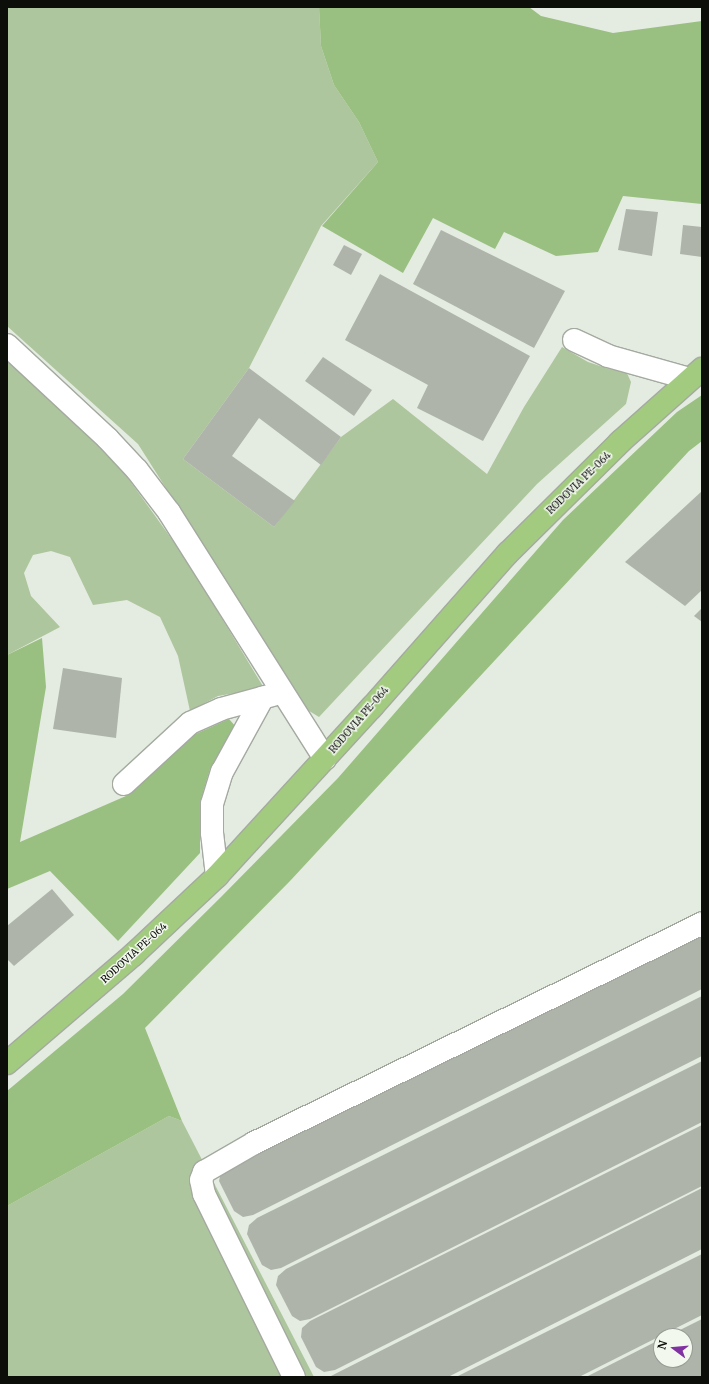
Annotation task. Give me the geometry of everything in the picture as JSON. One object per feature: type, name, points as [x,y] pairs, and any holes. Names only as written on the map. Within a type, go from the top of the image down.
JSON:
[{"type":"main road","name":"RODOVIA PE-064","points":[[7,1063],[134,954],[217,876],[325,759],[508,553],[620,442],[696,374]]},
{"type":"street","points":[[574,340],[608,356],[696,374]]},
{"type":"street","points":[[7,346],[108,439],[137,470],[169,512],[272,695],[325,759]]},
{"type":"street","points":[[124,784],[190,723],[221,709],[272,695]]},
{"type":"street","points":[[217,876],[212,834],[212,804],[222,772],[272,695]]},
{"type":"street","points":[[294,1377],[204,1194],[202,1180],[204,1172],[254,1143],[702,924]]},
{"type":"green space","points":[[7,7],[319,7],[321,46],[334,85],[359,122],[378,162],[321,226],[249,368],[183,459],[274,527],[341,437],[393,399],[487,474],[524,407],[562,347],[588,362],[609,369],[626,371],[631,382],[626,404],[537,484],[319,717],[306,709],[138,444],[7,326]]},
{"type":"green space","points":[[319,7],[529,7],[541,16],[613,33],[702,21],[702,204],[623,196],[598,252],[556,256],[504,232],[495,249],[433,218],[403,273],[322,226],[378,162],[359,122],[334,85],[321,46]]},
{"type":"green space","points":[[7,361],[110,453],[186,559],[264,688],[218,696],[190,711],[178,656],[160,617],[127,600],[93,605],[70,557],[51,551],[33,555],[24,573],[31,596],[60,627],[7,655]]},
{"type":"green space","points":[[702,395],[702,441],[689,451],[290,881],[145,1028],[182,1121],[169,1116],[7,1206],[7,1091],[123,994],[221,897],[338,778],[563,520],[677,412]]},
{"type":"green space","points":[[42,638],[46,687],[20,842],[126,796],[189,737],[229,719],[236,727],[210,769],[200,802],[200,853],[118,941],[50,871],[7,889],[7,655]]},
{"type":"green space","points":[[169,1116],[182,1121],[314,1377],[7,1377],[7,1206]]},
{"type":"building","points":[[626,209],[658,212],[652,256],[618,250]]},
{"type":"building","points":[[683,225],[702,227],[702,257],[680,254]]},
{"type":"building","points":[[441,230],[565,291],[534,348],[413,284]]},
{"type":"building","points":[[344,245],[362,254],[351,275],[333,265]]},
{"type":"building","points":[[380,274],[530,356],[483,441],[417,408],[428,385],[345,340]]},
{"type":"building","points":[[323,357],[372,390],[354,416],[305,381]]},
{"type":"building","points":[[249,368],[341,437],[321,465],[259,418],[232,456],[295,501],[274,527],[183,459]]},
{"type":"building","points":[[702,491],[702,590],[685,606],[625,562]]},
{"type":"building","points":[[702,608],[702,622],[694,616]]},
{"type":"building","points":[[63,668],[122,678],[116,738],[53,729]]},
{"type":"building","points":[[52,889],[74,915],[14,966],[7,959],[7,926]]},
{"type":"building","points":[[702,928],[702,989],[253,1215],[243,1217],[234,1211],[219,1181],[221,1172]]},
{"type":"building","points":[[702,996],[702,1056],[281,1268],[271,1270],[262,1265],[247,1234],[249,1225],[257,1218]]},
{"type":"building","points":[[702,1061],[702,1122],[310,1319],[300,1321],[292,1316],[276,1285],[278,1276],[286,1269]]},
{"type":"building","points":[[702,1125],[702,1186],[335,1370],[324,1372],[316,1367],[301,1337],[302,1328],[310,1321]]},
{"type":"building","points":[[702,1188],[702,1249],[448,1377],[329,1377]]},
{"type":"building","points":[[702,1254],[702,1315],[676,1328],[653,1328],[653,1340],[579,1377],[456,1377]]},
{"type":"building","points":[[702,1319],[702,1377],[586,1377],[653,1343],[653,1368],[693,1368],[693,1328],[684,1328]]}]
